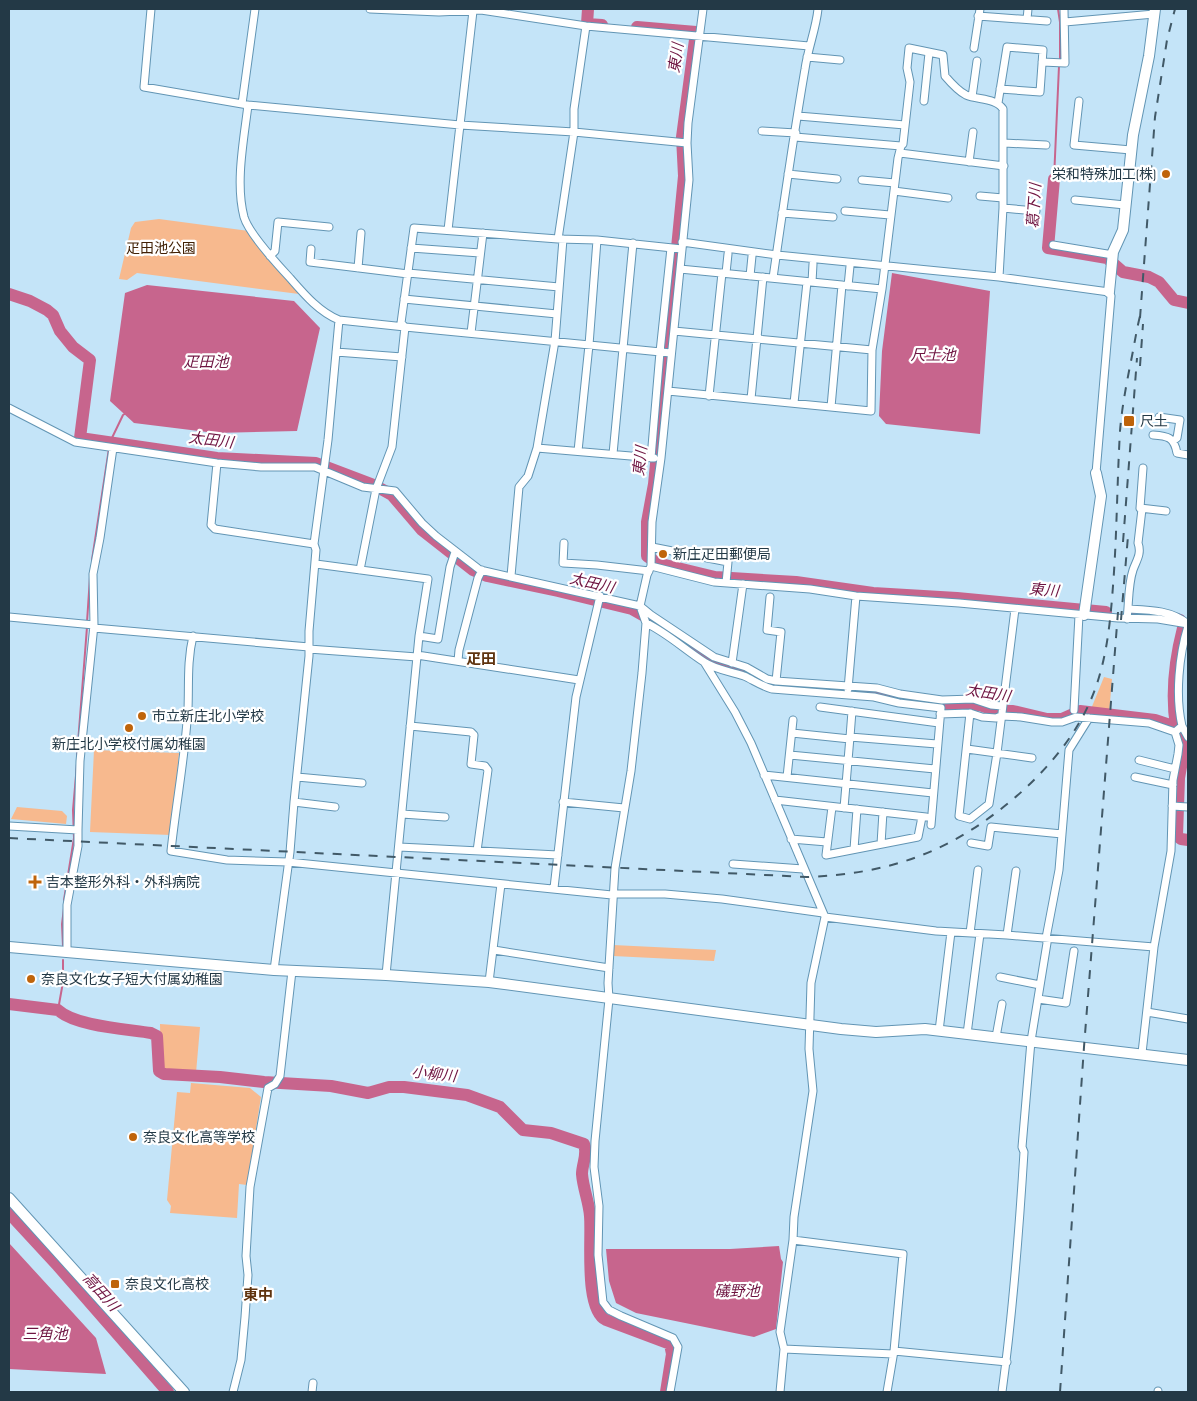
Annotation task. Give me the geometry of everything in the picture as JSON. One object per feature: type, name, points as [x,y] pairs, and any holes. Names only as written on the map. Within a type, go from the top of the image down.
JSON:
[{"type":"street","points":[[151,9],[144,87],[245,105],[684,143]]},
{"type":"street","points":[[255,9],[242,151],[241,190],[244,218],[270,256],[304,294],[330,316],[340,320],[405,327],[666,352]]},
{"type":"street","points":[[370,9],[439,12],[478,10],[586,26],[809,46]]},
{"type":"street","points":[[670,1392],[678,1347],[673,1338],[609,1310],[603,1302],[598,1255],[599,1206],[594,1167],[609,999],[614,868],[631,771],[646,623],[640,606],[650,569],[652,551],[656,458],[666,352],[677,247],[689,180],[684,143],[703,9]]},
{"type":"street","points":[[773,278],[807,57],[816,27],[818,9]]},
{"type":"street","points":[[1027,19],[1028,9]]},
{"type":"street","points":[[1042,62],[1065,63],[1064,9]]},
{"type":"street","points":[[448,230],[460,125],[478,10]]},
{"type":"street","points":[[974,48],[979,12],[1047,20]]},
{"type":"street","points":[[1065,22],[1155,12],[1132,150],[1123,230],[1113,255],[1096,473],[1101,496],[1083,613],[1074,710]]},
{"type":"street","points":[[511,576],[519,487],[528,476],[537,448],[555,341],[560,239],[574,132],[574,108],[586,26]]},
{"type":"street","points":[[998,103],[1000,89],[1007,47],[1043,50],[1040,92],[1000,89]]},
{"type":"street","points":[[668,391],[871,411],[872,350],[882,289],[890,215],[900,150],[903,144],[910,82],[907,68],[909,48],[942,56],[945,76],[961,92],[972,97],[998,103],[1004,113],[1003,208],[999,277]]},
{"type":"street","points":[[924,101],[929,53]]},
{"type":"street","points":[[807,57],[840,60]]},
{"type":"street","points":[[972,97],[977,61]]},
{"type":"street","points":[[1079,101],[1074,144],[1132,150]]},
{"type":"street","points":[[798,116],[905,125]]},
{"type":"street","points":[[762,131],[1004,166]]},
{"type":"street","points":[[970,162],[973,132]]},
{"type":"street","points":[[1004,143],[1046,145]]},
{"type":"street","points":[[788,174],[837,179]]},
{"type":"street","points":[[862,180],[895,183]]},
{"type":"street","points":[[894,192],[948,198]]},
{"type":"street","points":[[980,196],[1003,198]]},
{"type":"street","points":[[1075,200],[1126,205]]},
{"type":"street","points":[[1003,208],[1036,211]]},
{"type":"street","points":[[845,211],[890,215]]},
{"type":"street","points":[[782,213],[832,218]]},
{"type":"street","points":[[270,256],[275,251],[278,222],[329,227]]},
{"type":"street","points":[[360,570],[376,489],[392,447],[405,327],[401,323],[414,228],[598,240],[776,255],[999,277],[1109,292]]},
{"type":"street","points":[[358,268],[362,233]]},
{"type":"street","points":[[471,333],[483,233]]},
{"type":"street","points":[[578,451],[598,240]]},
{"type":"street","points":[[613,454],[633,243]]},
{"type":"street","points":[[1053,245],[1113,255]]},
{"type":"street","points":[[656,458],[668,391],[666,352],[674,331],[680,269],[677,247]]},
{"type":"street","points":[[411,248],[480,253]]},
{"type":"street","points":[[311,249],[310,262],[559,287]]},
{"type":"street","points":[[710,396],[715,335],[728,254]]},
{"type":"street","points":[[750,276],[752,256]]},
{"type":"street","points":[[794,403],[800,344],[813,264]]},
{"type":"street","points":[[831,407],[836,347],[845,286],[850,266]]},
{"type":"street","points":[[680,269],[882,289]]},
{"type":"street","points":[[751,399],[763,277]]},
{"type":"street","points":[[404,299],[557,314]]},
{"type":"street","points":[[274,970],[297,777],[309,648],[308,631],[316,564],[314,544],[340,320]]},
{"type":"street","points":[[674,331],[872,350]]},
{"type":"street","points":[[336,352],[402,357]]},
{"type":"street","points":[[9,408],[76,442],[217,463],[261,467],[315,467],[362,487],[395,491],[422,523],[455,552],[482,570],[640,606],[704,652],[746,667],[776,682],[877,688],[900,694],[942,700],[973,699],[991,705],[1002,706]]},
{"type":"street","points":[[1159,417],[1180,420],[1177,438],[1173,441]]},
{"type":"street","points":[[1153,435],[1168,438],[1173,441],[1177,453],[1188,456]]},
{"type":"street","points":[[67,952],[67,905],[76,857],[80,761],[94,626],[93,574],[113,448]]},
{"type":"street","points":[[537,448],[656,458]]},
{"type":"street","points":[[217,463],[211,525],[215,529],[314,544]]},
{"type":"street","points":[[1127,619],[1129,588],[1140,548],[1138,544],[1142,509],[1140,508],[1143,468]]},
{"type":"street","points":[[1142,509],[1166,511]]},
{"type":"street","points":[[564,543],[563,563],[650,569],[714,582],[810,589],[856,596],[1083,613],[1127,619],[1158,619],[1188,625]]},
{"type":"street","points":[[652,551],[728,562],[726,583]]},
{"type":"street","points":[[419,636],[438,640],[450,567],[455,552]]},
{"type":"street","points":[[316,564],[428,579],[419,636],[386,975]]},
{"type":"street","points":[[458,662],[459,650],[478,578],[482,570]]},
{"type":"street","points":[[732,663],[743,584]]},
{"type":"street","points":[[554,888],[579,680],[600,596]]},
{"type":"street","points":[[847,694],[856,596]]},
{"type":"street","points":[[770,597],[767,630],[781,632],[776,682]]},
{"type":"street","points":[[970,713],[959,816],[970,819],[989,804],[1015,609]]},
{"type":"street","points":[[1128,609],[1167,614],[1181,618],[1188,625]]},
{"type":"street","points":[[9,617],[309,648],[417,656],[579,680]]},
{"type":"street","points":[[646,623],[679,642],[704,662],[718,669],[745,677],[764,687],[874,696],[941,708],[931,822],[922,817],[775,800]]},
{"type":"street","points":[[1188,625],[1180,659],[1179,703],[1182,726],[1188,737]]},
{"type":"street","points":[[193,636],[187,679],[188,707],[171,851],[227,860],[288,862],[612,894],[665,894],[722,899],[952,932],[1007,934],[1154,947]]},
{"type":"street","points":[[704,662],[735,712],[824,915],[811,983],[809,1049],[814,1091],[794,1217],[780,1332],[784,1349],[780,1392]]},
{"type":"street","points":[[820,708],[939,723]]},
{"type":"street","points":[[844,808],[852,711]]},
{"type":"street","points":[[940,714],[970,713],[982,717],[996,718],[1001,716],[1052,722],[1062,722],[1076,717],[1149,722],[1175,732]]},
{"type":"street","points":[[1002,1392],[1017,1269],[1024,1152],[1022,1147],[1031,1041],[1058,870],[1069,750],[1089,718]]},
{"type":"street","points":[[787,777],[793,720]]},
{"type":"street","points":[[410,726],[471,732],[474,735],[471,764],[485,766],[488,770],[477,851]]},
{"type":"street","points":[[1175,732],[1182,726]]},
{"type":"street","points":[[1142,1053],[1154,947],[1171,851],[1173,785],[1179,745],[1175,732]]},
{"type":"street","points":[[792,733],[937,744]]},
{"type":"street","points":[[967,749],[1032,758]]},
{"type":"street","points":[[790,755],[935,769]]},
{"type":"street","points":[[1139,760],[1175,769]]},
{"type":"street","points":[[764,775],[933,793]]},
{"type":"street","points":[[297,777],[362,784]]},
{"type":"street","points":[[1135,777],[1173,785]]},
{"type":"street","points":[[294,802],[335,806]]},
{"type":"street","points":[[563,802],[624,808]]},
{"type":"street","points":[[832,806],[826,855],[918,837],[922,817]]},
{"type":"street","points":[[1172,806],[1188,807]]},
{"type":"street","points":[[854,849],[857,810]]},
{"type":"street","points":[[881,844],[883,812]]},
{"type":"street","points":[[402,814],[445,817]]},
{"type":"street","points":[[9,826],[78,830]]},
{"type":"street","points":[[971,843],[988,846],[991,827],[1062,834]]},
{"type":"street","points":[[791,839],[827,842]]},
{"type":"street","points":[[399,847],[558,855]]},
{"type":"street","points":[[733,864],[803,869]]},
{"type":"street","points":[[970,933],[978,870]]},
{"type":"street","points":[[1007,934],[1016,871]]},
{"type":"street","points":[[489,982],[500,884]]},
{"type":"street","points":[[939,1031],[952,932]]},
{"type":"street","points":[[967,1034],[980,934]]},
{"type":"street","points":[[9,947],[274,970],[489,982],[809,1025],[876,1032],[925,1029],[1142,1053],[1188,1060]]},
{"type":"street","points":[[494,950],[609,968]]},
{"type":"street","points":[[1038,999],[1066,1003],[1074,951]]},
{"type":"street","points":[[232,1392],[241,1360],[245,1317],[250,1187],[268,1088],[280,1076],[292,971]]},
{"type":"street","points":[[1000,977],[1040,985]]},
{"type":"street","points":[[996,1037],[1002,1004]]},
{"type":"street","points":[[1147,1012],[1188,1019]]},
{"type":"street","points":[[9,1198],[184,1392]]},
{"type":"street","points":[[792,1240],[903,1254],[894,1352],[886,1392]]},
{"type":"street","points":[[784,1349],[894,1352],[1007,1362]]},
{"type":"street","points":[[312,1392],[313,1383]]},
{"type":"green space","name":"疋田池公園","points":[[159,219],[249,231],[299,294],[137,273],[127,280],[119,279],[131,228],[135,222]]},
{"type":"green space","points":[[1104,677],[1112,679],[1109,714],[1091,709]]},
{"type":"green space","points":[[94,750],[179,753],[171,835],[90,832]]},
{"type":"green space","points":[[17,807],[62,811],[67,816],[66,824],[11,819]]},
{"type":"green space","points":[[613,945],[716,950],[714,961],[613,956]]},
{"type":"green space","points":[[160,1024],[200,1027],[196,1073],[163,1072],[161,1069]]},
{"type":"green space","points":[[191,1083],[250,1088],[261,1097],[247,1185],[239,1184],[237,1218],[170,1213],[171,1206],[167,1200],[177,1092],[190,1093]]},
{"type":"water","name":"尺土池","points":[[892,273],[990,291],[980,434],[886,424],[879,416],[882,351]]},
{"type":"water","name":"疋田池","points":[[147,285],[294,301],[320,328],[297,431],[215,433],[134,423],[110,401],[125,293]]},
{"type":"water","name":"三角池","points":[[9,1243],[96,1338],[106,1374],[9,1369]]},
{"type":"water","name":"礒野池","points":[[779,1246],[783,1262],[776,1329],[754,1337],[636,1313],[616,1303],[609,1281],[606,1249],[730,1249]]},
{"type":"waterway","name":"東川","points":[[588,9],[587,24],[602,25]]},
{"type":"waterway","name":"葛下川","points":[[1058,9],[1060,61]]},
{"type":"waterway","name":"東川","points":[[637,27],[696,32],[682,137],[684,176],[654,484],[647,522],[647,556],[657,563],[715,577],[796,582],[873,593],[957,598],[1106,612]]},
{"type":"waterway","name":"葛下川","points":[[1054,179],[1059,66]]},
{"type":"waterway","name":"葛下川","points":[[1054,179],[1048,248],[1107,258],[1123,272],[1149,277],[1159,282],[1174,300],[1188,303]]},
{"type":"waterway","name":"太田川","points":[[9,294],[30,301],[47,310],[53,315],[60,331],[73,347],[90,360],[80,438],[217,458],[316,463],[374,485],[392,495],[422,530],[473,570],[487,576],[632,609],[655,622],[703,655],[771,685],[876,692],[899,698],[940,704],[980,705],[997,711],[1013,711],[1047,719],[1062,719],[1080,711],[1155,720],[1176,727],[1183,736],[1185,745],[1179,778],[1177,836],[1188,840]]},
{"type":"waterway","points":[[92,560],[110,442],[123,415],[126,413]]},
{"type":"waterway","points":[[87,622],[90,577]]},
{"type":"waterway","name":"東川","points":[[1130,614],[1167,616],[1180,620]]},
{"type":"waterway","points":[[77,756],[87,627]]},
{"type":"waterway","name":"東川","points":[[1176,727],[1175,677],[1183,628]]},
{"type":"waterway","points":[[64,900],[74,838],[73,810],[77,764]]},
{"type":"waterway","points":[[63,946],[62,924],[64,908]]},
{"type":"waterway","points":[[58,1010],[63,982],[63,960]]},
{"type":"waterway","name":"小柳川","points":[[9,1004],[58,1010],[76,1020],[88,1023],[151,1033],[157,1036],[159,1071],[164,1074],[331,1086],[368,1093],[389,1087],[404,1087],[467,1095],[500,1107],[523,1130],[551,1133],[584,1144],[585,1155],[582,1174],[590,1216],[590,1273],[594,1302],[599,1313],[606,1320],[670,1344],[672,1354],[666,1392]]},
{"type":"waterway","name":"高田川","points":[[9,1213],[168,1392]]},
{"type":"railway","points":[[1140,318],[1155,117],[1167,40],[1175,9]]},
{"type":"railway","points":[[9,838],[807,877],[860,872],[884,867],[930,852],[975,828],[1024,790],[1049,764],[1072,735],[1095,690],[1100,676],[1110,616],[1122,412],[1141,312]]},
{"type":"railway","points":[[1140,366],[1143,324]]},
{"type":"railway","points":[[1123,542],[1137,358]]},
{"type":"railway","points":[[1121,620],[1128,536]]},
{"type":"railway","points":[[1060,1392],[1084,1047],[1118,612]]},
{"type":"place","name":"栄和特殊加工(株)","points":[[1166,174]]},
{"type":"place","name":"尺土","points":[[1129,421]]},
{"type":"place","name":"新庄疋田郵便局","points":[[663,554]]},
{"type":"place","name":"市立新庄北小学校","points":[[142,716]]},
{"type":"place","name":"新庄北小学校付属幼稚園","points":[[129,728]]},
{"type":"place","name":"吉本整形外科・外科病院","points":[[35,882]]},
{"type":"place","name":"奈良文化女子短大付属幼稚園","points":[[31,979]]},
{"type":"place","name":"奈良文化高等学校","points":[[133,1137]]},
{"type":"place","name":"奈良文化高校","points":[[115,1284]]},
{"type":"district","name":"疋田","points":[[481,659]]},
{"type":"district","name":"東中","points":[[258,1295]]}]
